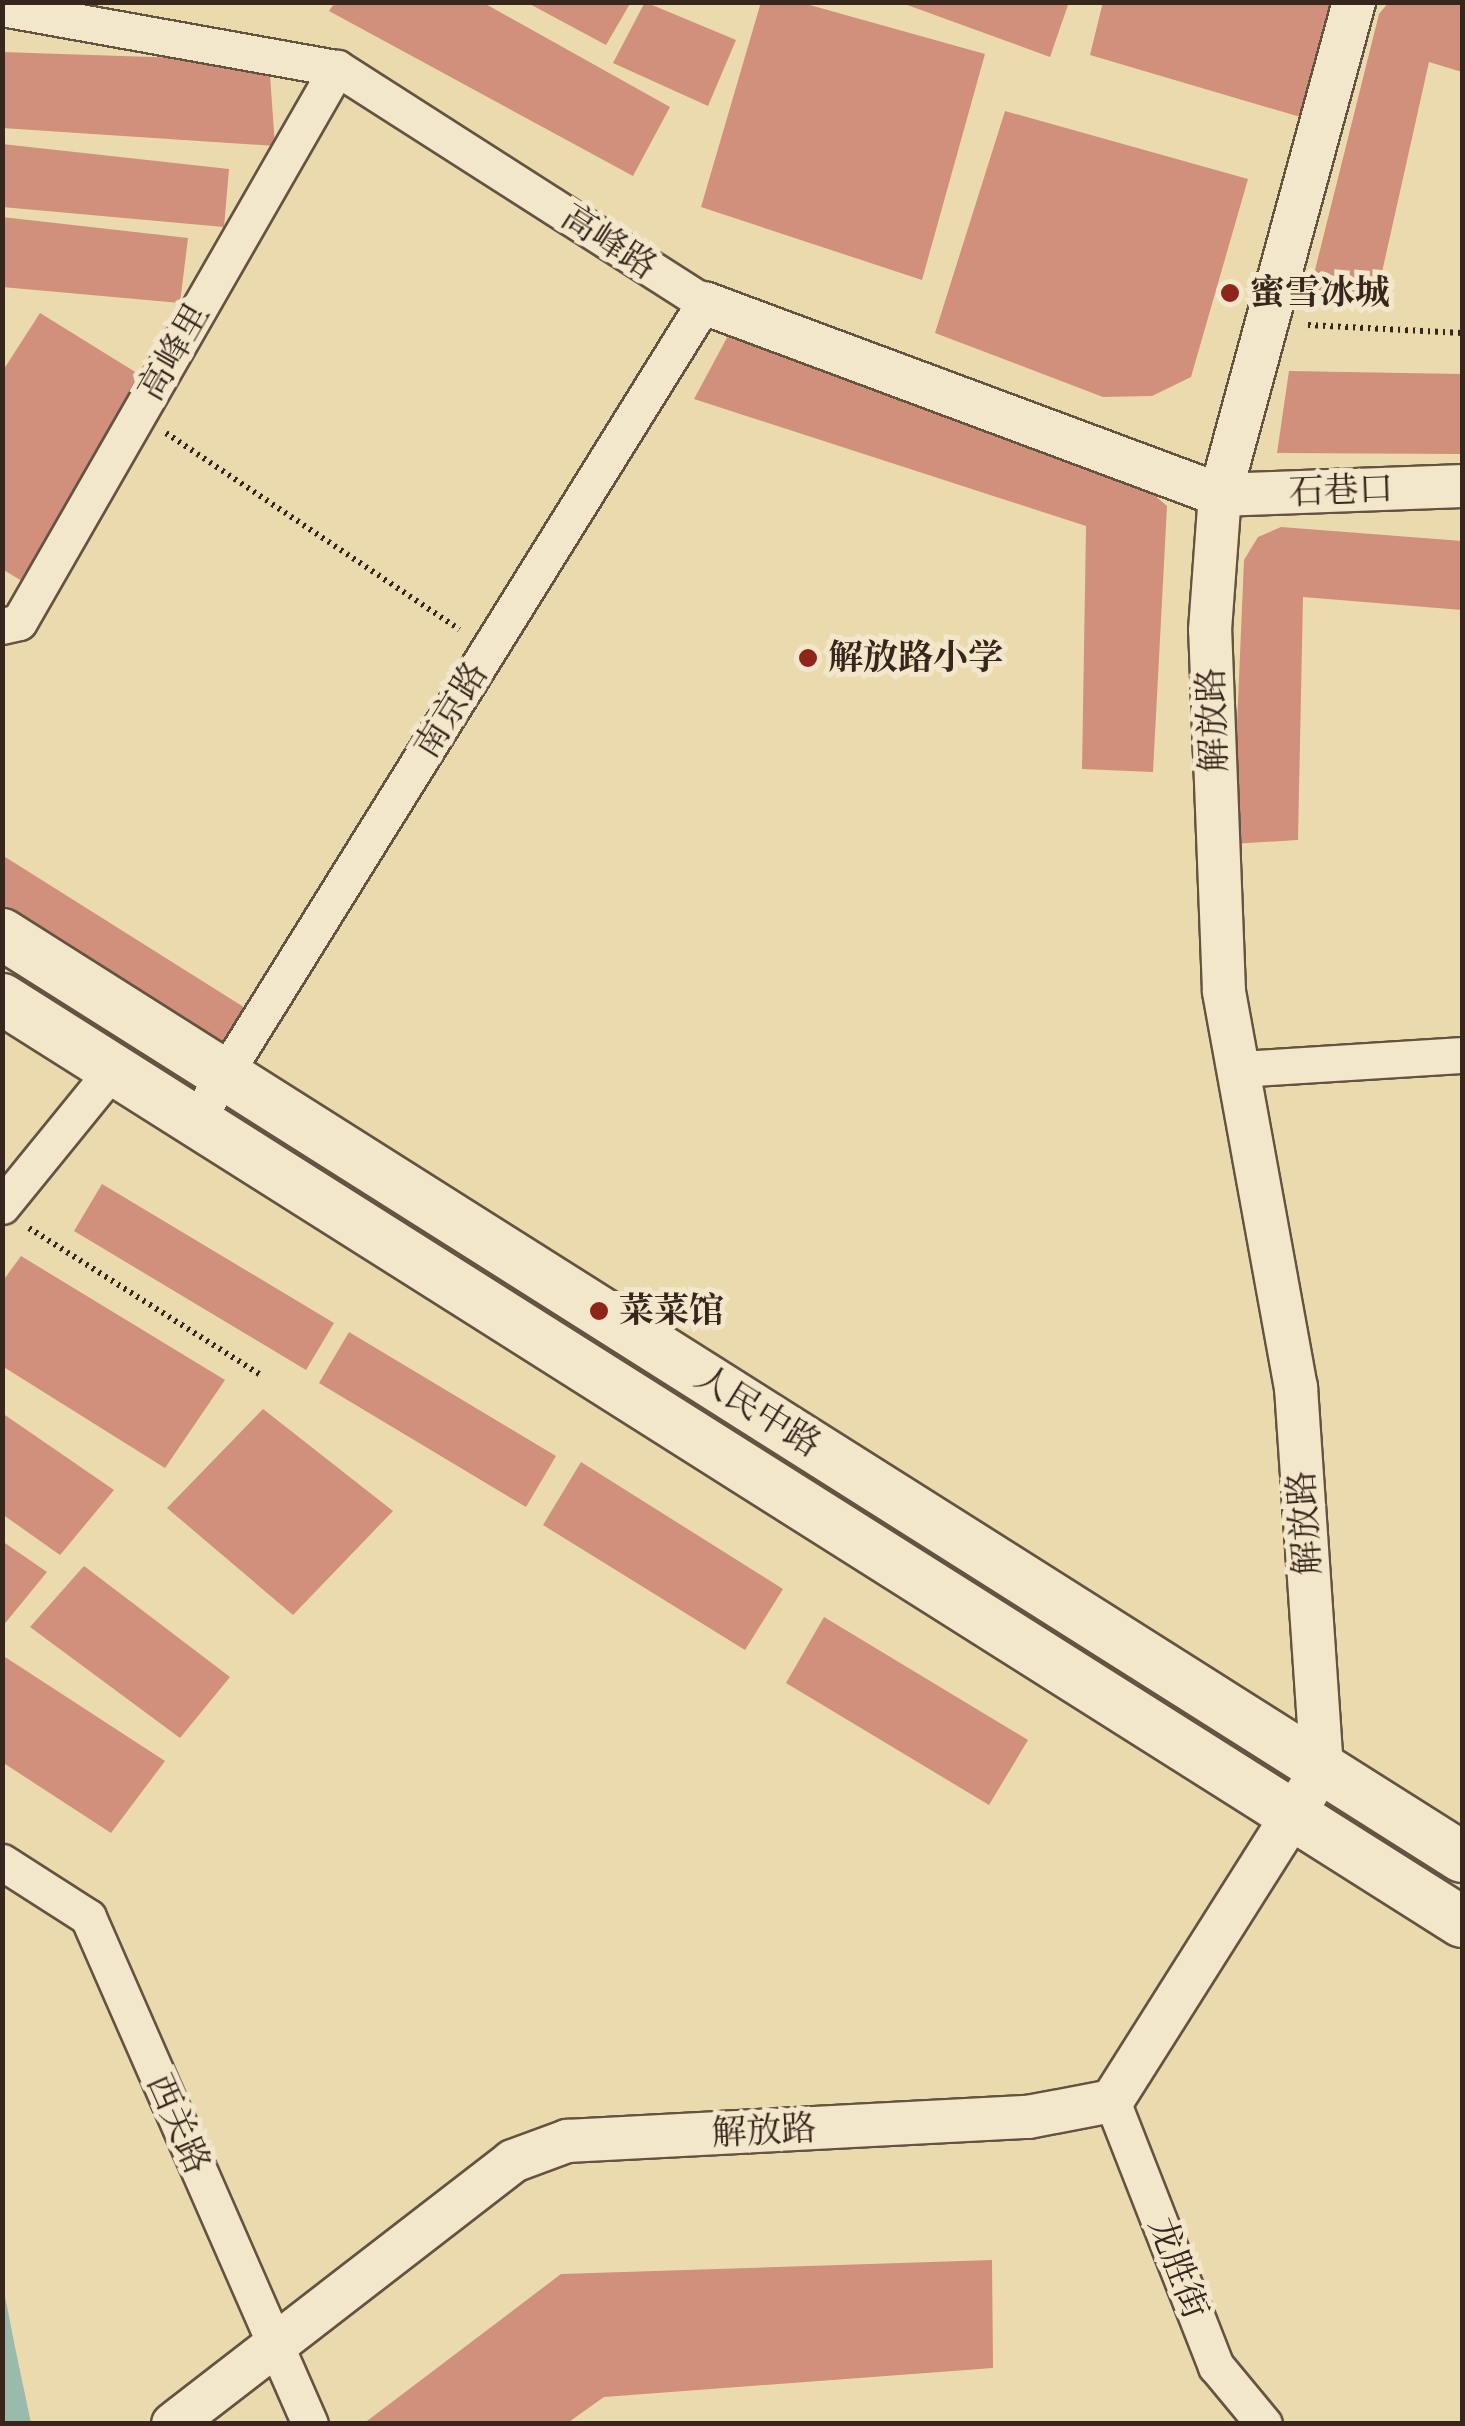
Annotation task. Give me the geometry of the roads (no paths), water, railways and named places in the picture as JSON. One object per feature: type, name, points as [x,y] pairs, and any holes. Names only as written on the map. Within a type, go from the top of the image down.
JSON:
[{"type":"main road","name":"人民中路","points":[[2,934],[1462,1857]]},
{"type":"main road","name":"人民中路","points":[[2,999],[198,1117],[1462,1922]]},
{"type":"street","name":"解放路","points":[[1322,1768],[1296,1388],[1224,991],[1210,630],[1220,496],[1354,2]]},
{"type":"street","name":"高峰路","points":[[2,8],[337,68],[704,303],[1220,496]]},
{"type":"street","name":"高峰里","points":[[2,626],[19,622],[337,68]]},
{"type":"street","name":"南京路","points":[[198,1117],[704,303]]},
{"type":"street","name":"石巷口","points":[[1220,496],[1462,486]]},
{"type":"street","points":[[1238,1068],[1462,1054]]},
{"type":"street","points":[[11,1214],[114,1068]]},
{"type":"street","points":[[1112,2101],[1322,1768]]},
{"type":"street","name":"西关路","points":[[2,1862],[88,1917],[310,2424]]},
{"type":"street","name":"解放路","points":[[173,2424],[273,2342],[512,2161],[567,2142],[1028,2117],[1112,2101]]},
{"type":"street","name":"龙胜街","points":[[1112,2101],[1216,2366],[1264,2424]]},
{"type":"place","name":"蜜雪冰城","points":[[1230,293]]},
{"type":"place","name":"解放路小学","points":[[808,658]]},
{"type":"place","name":"菜菜馆","points":[[599,1311]]}]
